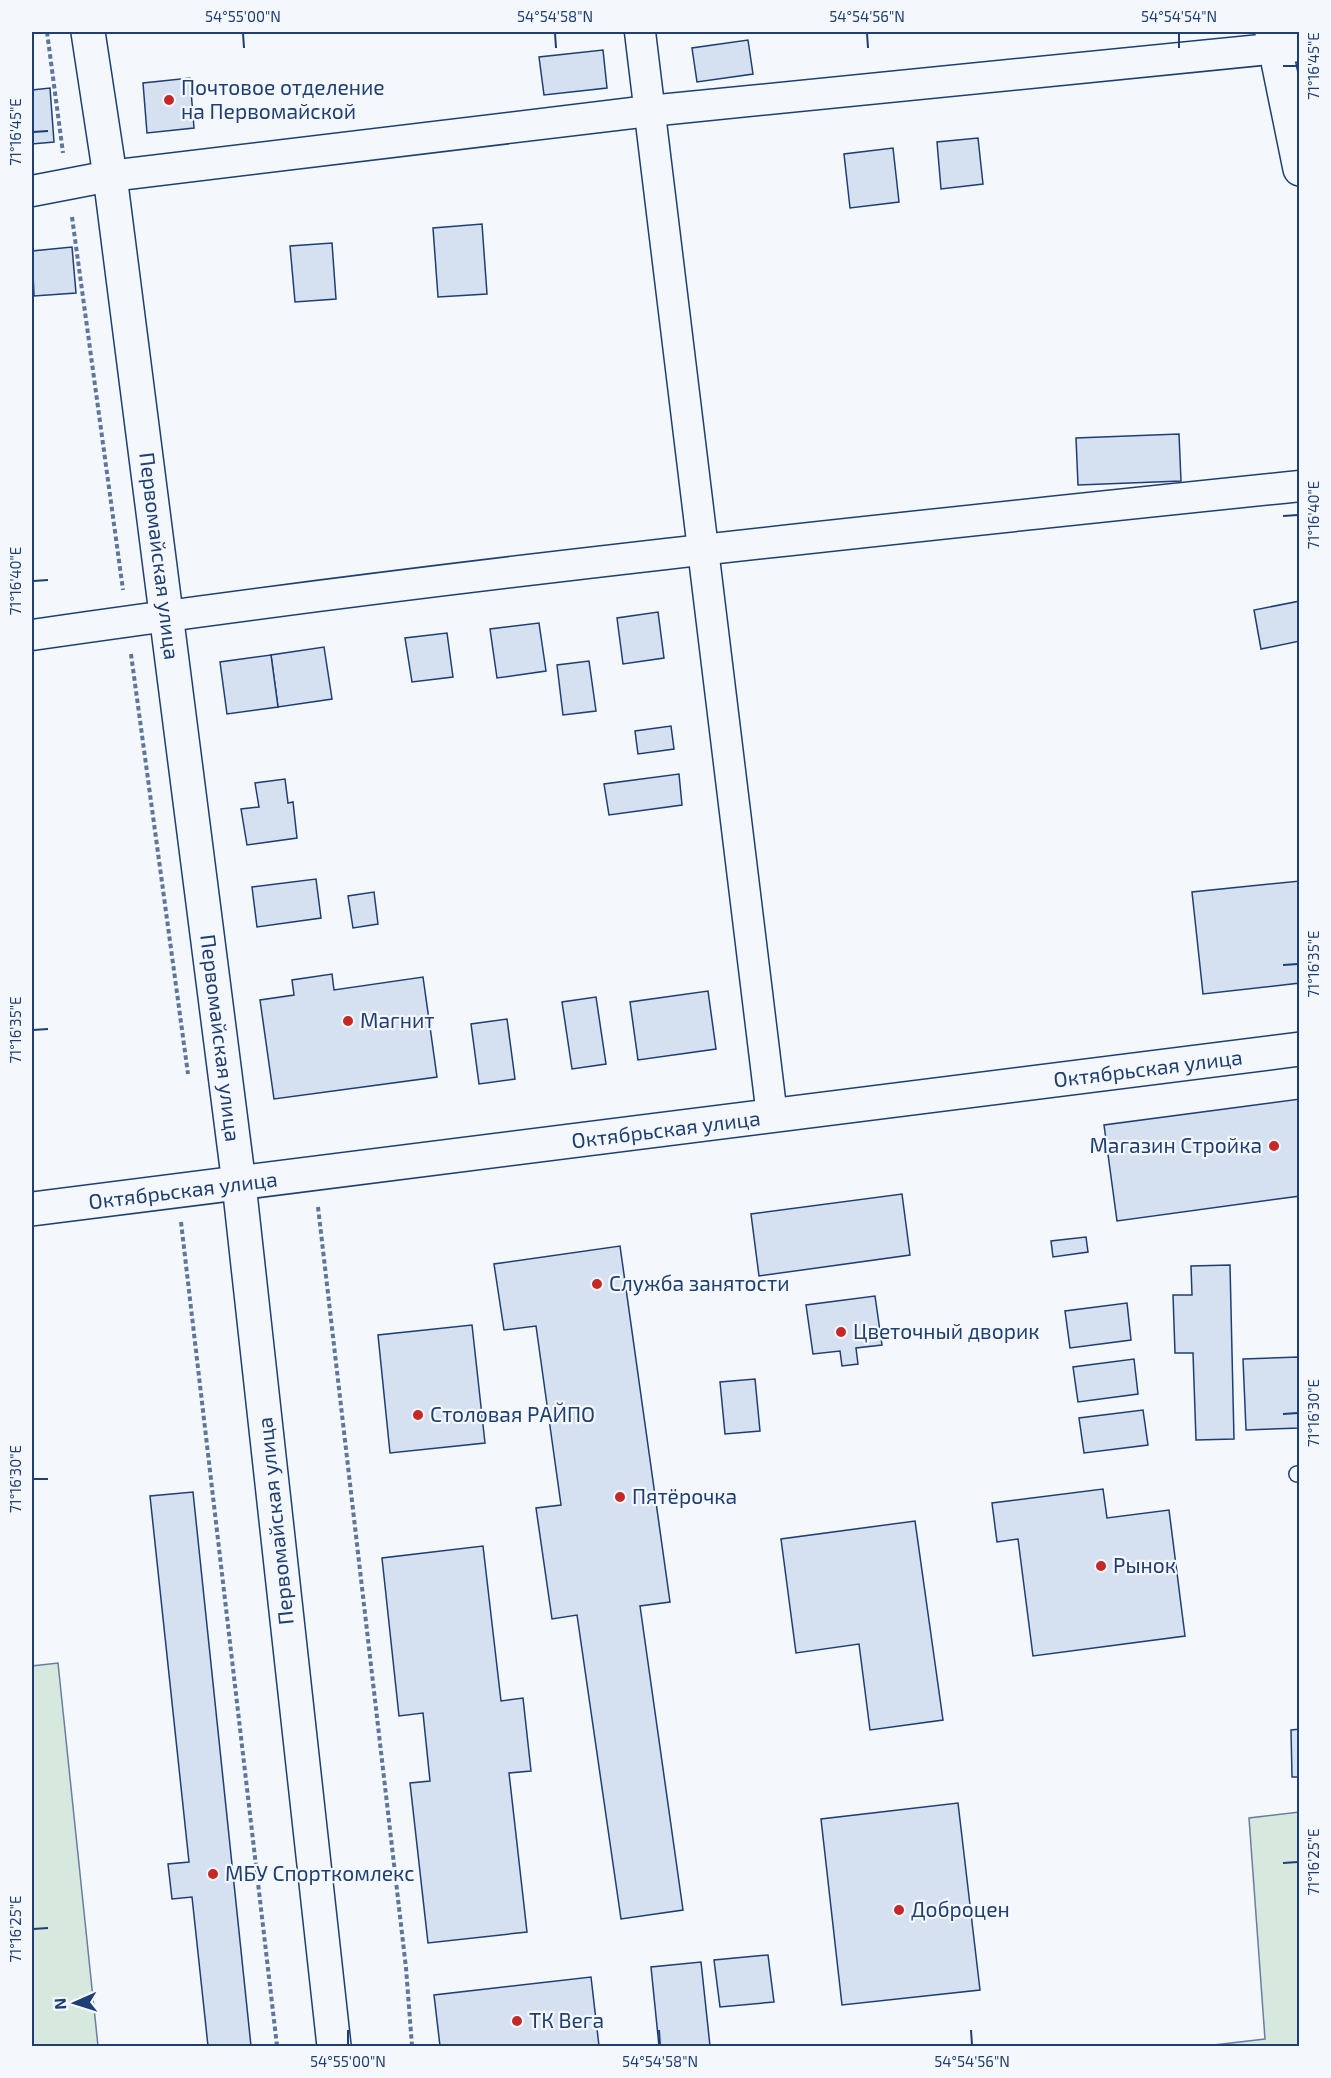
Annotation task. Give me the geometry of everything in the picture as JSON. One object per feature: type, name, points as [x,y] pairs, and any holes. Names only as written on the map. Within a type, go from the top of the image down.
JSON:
[{"type":"street","name":"Первомайская улица","points":[[88,32],[110,176],[239,1184],[334,2046]]},
{"type":"street","points":[[640,32],[772,1116]]},
{"type":"street","points":[[32,191],[110,176],[649,111],[1282,43],[1299,169]]},
{"type":"street","points":[[32,635],[166,615],[703,548],[1299,486]]},
{"type":"street","name":"Октябрьская улица","points":[[32,1209],[1299,1049]]},
{"type":"path","points":[[314,1174],[406,1968],[412,2046]]},
{"type":"path","points":[[177,1191],[277,2046]]},
{"type":"shaded area","points":[[58,1663],[98,2046],[32,2046],[32,1666]]},
{"type":"shaded area","points":[[1299,1812],[1299,2046],[1205,2046],[1265,2039],[1249,1818]]},
{"type":"building","points":[[748,40],[753,74],[697,82],[692,48]]},
{"type":"building","points":[[603,50],[607,88],[544,95],[539,57]]},
{"type":"building","points":[[190,78],[194,128],[147,133],[143,83]]},
{"type":"building","points":[[50,88],[54,142],[32,144],[32,90]]},
{"type":"building","points":[[978,138],[983,184],[941,189],[937,142]]},
{"type":"building","points":[[893,148],[899,202],[850,208],[844,154]]},
{"type":"building","points":[[482,224],[487,294],[438,297],[433,228]]},
{"type":"building","points":[[332,243],[336,299],[295,302],[290,246]]},
{"type":"building","points":[[72,247],[76,293],[34,296],[32,251]]},
{"type":"building","points":[[1179,434],[1181,481],[1078,485],[1076,438]]},
{"type":"building","points":[[1300,601],[1300,641],[1261,649],[1254,610]]},
{"type":"building","points":[[658,612],[664,658],[623,664],[617,618]]},
{"type":"building","points":[[539,623],[546,671],[497,678],[490,629]]},
{"type":"building","points":[[447,633],[453,677],[412,682],[405,638]]},
{"type":"building","points":[[324,647],[332,699],[278,707],[271,655]]},
{"type":"building","points":[[271,655],[278,707],[227,714],[220,662]]},
{"type":"building","points":[[589,661],[596,711],[563,715],[557,665]]},
{"type":"building","points":[[671,726],[674,749],[638,754],[635,731]]},
{"type":"building","points":[[679,774],[682,805],[609,815],[604,784]]},
{"type":"building","points":[[285,779],[288,803],[293,802],[297,838],[247,845],[241,809],[259,807],[255,783]]},
{"type":"building","points":[[316,879],[321,918],[257,927],[252,887]]},
{"type":"building","points":[[1300,881],[1300,983],[1203,994],[1192,892]]},
{"type":"building","points":[[374,892],[378,924],[353,928],[348,896]]},
{"type":"building","points":[[332,974],[334,990],[423,977],[437,1077],[274,1099],[260,1000],[294,995],[292,980]]},
{"type":"building","points":[[708,991],[716,1049],[638,1060],[630,1002]]},
{"type":"building","points":[[596,997],[606,1064],[572,1069],[562,1002]]},
{"type":"building","points":[[507,1019],[515,1079],[479,1084],[471,1024]]},
{"type":"building","points":[[1300,1099],[1300,1196],[1117,1221],[1104,1125]]},
{"type":"building","points":[[902,1194],[910,1255],[759,1276],[751,1214]]},
{"type":"building","points":[[1086,1237],[1088,1252],[1053,1257],[1051,1241]]},
{"type":"building","points":[[620,1246],[670,1602],[640,1606],[683,1910],[621,1919],[577,1615],[552,1619],[536,1508],[561,1505],[536,1326],[504,1330],[494,1264]]},
{"type":"building","points":[[1230,1265],[1234,1439],[1196,1440],[1193,1353],[1175,1353],[1173,1295],[1192,1295],[1191,1266]]},
{"type":"building","points":[[875,1296],[882,1345],[856,1348],[858,1364],[842,1366],[840,1351],[813,1354],[806,1305]]},
{"type":"building","points":[[1127,1303],[1131,1340],[1070,1348],[1065,1311]]},
{"type":"building","points":[[472,1325],[485,1443],[390,1453],[378,1335]]},
{"type":"building","points":[[1299,1357],[1300,1428],[1246,1430],[1243,1359]]},
{"type":"building","points":[[1134,1359],[1138,1394],[1078,1402],[1073,1367]]},
{"type":"building","points":[[755,1379],[760,1431],[725,1434],[720,1382]]},
{"type":"building","points":[[1143,1410],[1148,1445],[1084,1453],[1079,1418]]},
{"type":"building","points":[[1103,1489],[1107,1518],[1169,1510],[1185,1636],[1033,1656],[1018,1539],[997,1542],[992,1503]]},
{"type":"building","points":[[193,1492],[251,2046],[208,2046],[192,1897],[172,1899],[168,1864],[189,1862],[150,1496]]},
{"type":"building","points":[[915,1521],[943,1720],[870,1730],[859,1644],[796,1653],[781,1539]]},
{"type":"building","points":[[483,1546],[501,1701],[523,1698],[531,1771],[509,1773],[527,1932],[428,1943],[410,1783],[430,1781],[423,1713],[399,1716],[382,1558]]},
{"type":"building","points":[[1300,1729],[1300,1777],[1292,1777],[1291,1730]]},
{"type":"building","points":[[958,1803],[980,1990],[842,2005],[821,1819]]},
{"type":"building","points":[[768,1955],[774,2002],[720,2007],[714,1960]]},
{"type":"building","points":[[701,1962],[710,2046],[659,2046],[651,1967]]},
{"type":"building","name":"ТК Вега","points":[[591,1977],[599,2046],[440,2046],[434,1995]]},
{"type":"place","name":"Почтовое отделение на Первомайской","points":[[169,100]]},
{"type":"place","name":"Магнит","points":[[348,1021]]},
{"type":"place","name":"Магазин Стройка","points":[[1274,1146]]},
{"type":"place","name":"Служба занятости","points":[[597,1284]]},
{"type":"place","name":"Цветочный дворик","points":[[841,1332]]},
{"type":"place","name":"Столовая РАЙПО","points":[[418,1415]]},
{"type":"place","name":"Пятёрочка","points":[[620,1497]]},
{"type":"place","name":"Рынок","points":[[1101,1566]]},
{"type":"place","name":"МБУ Спорткомлекс","points":[[213,1874]]},
{"type":"place","name":"Доброцен","points":[[899,1910]]},
{"type":"place","name":"ТК Вега","points":[[517,2021]]}]
